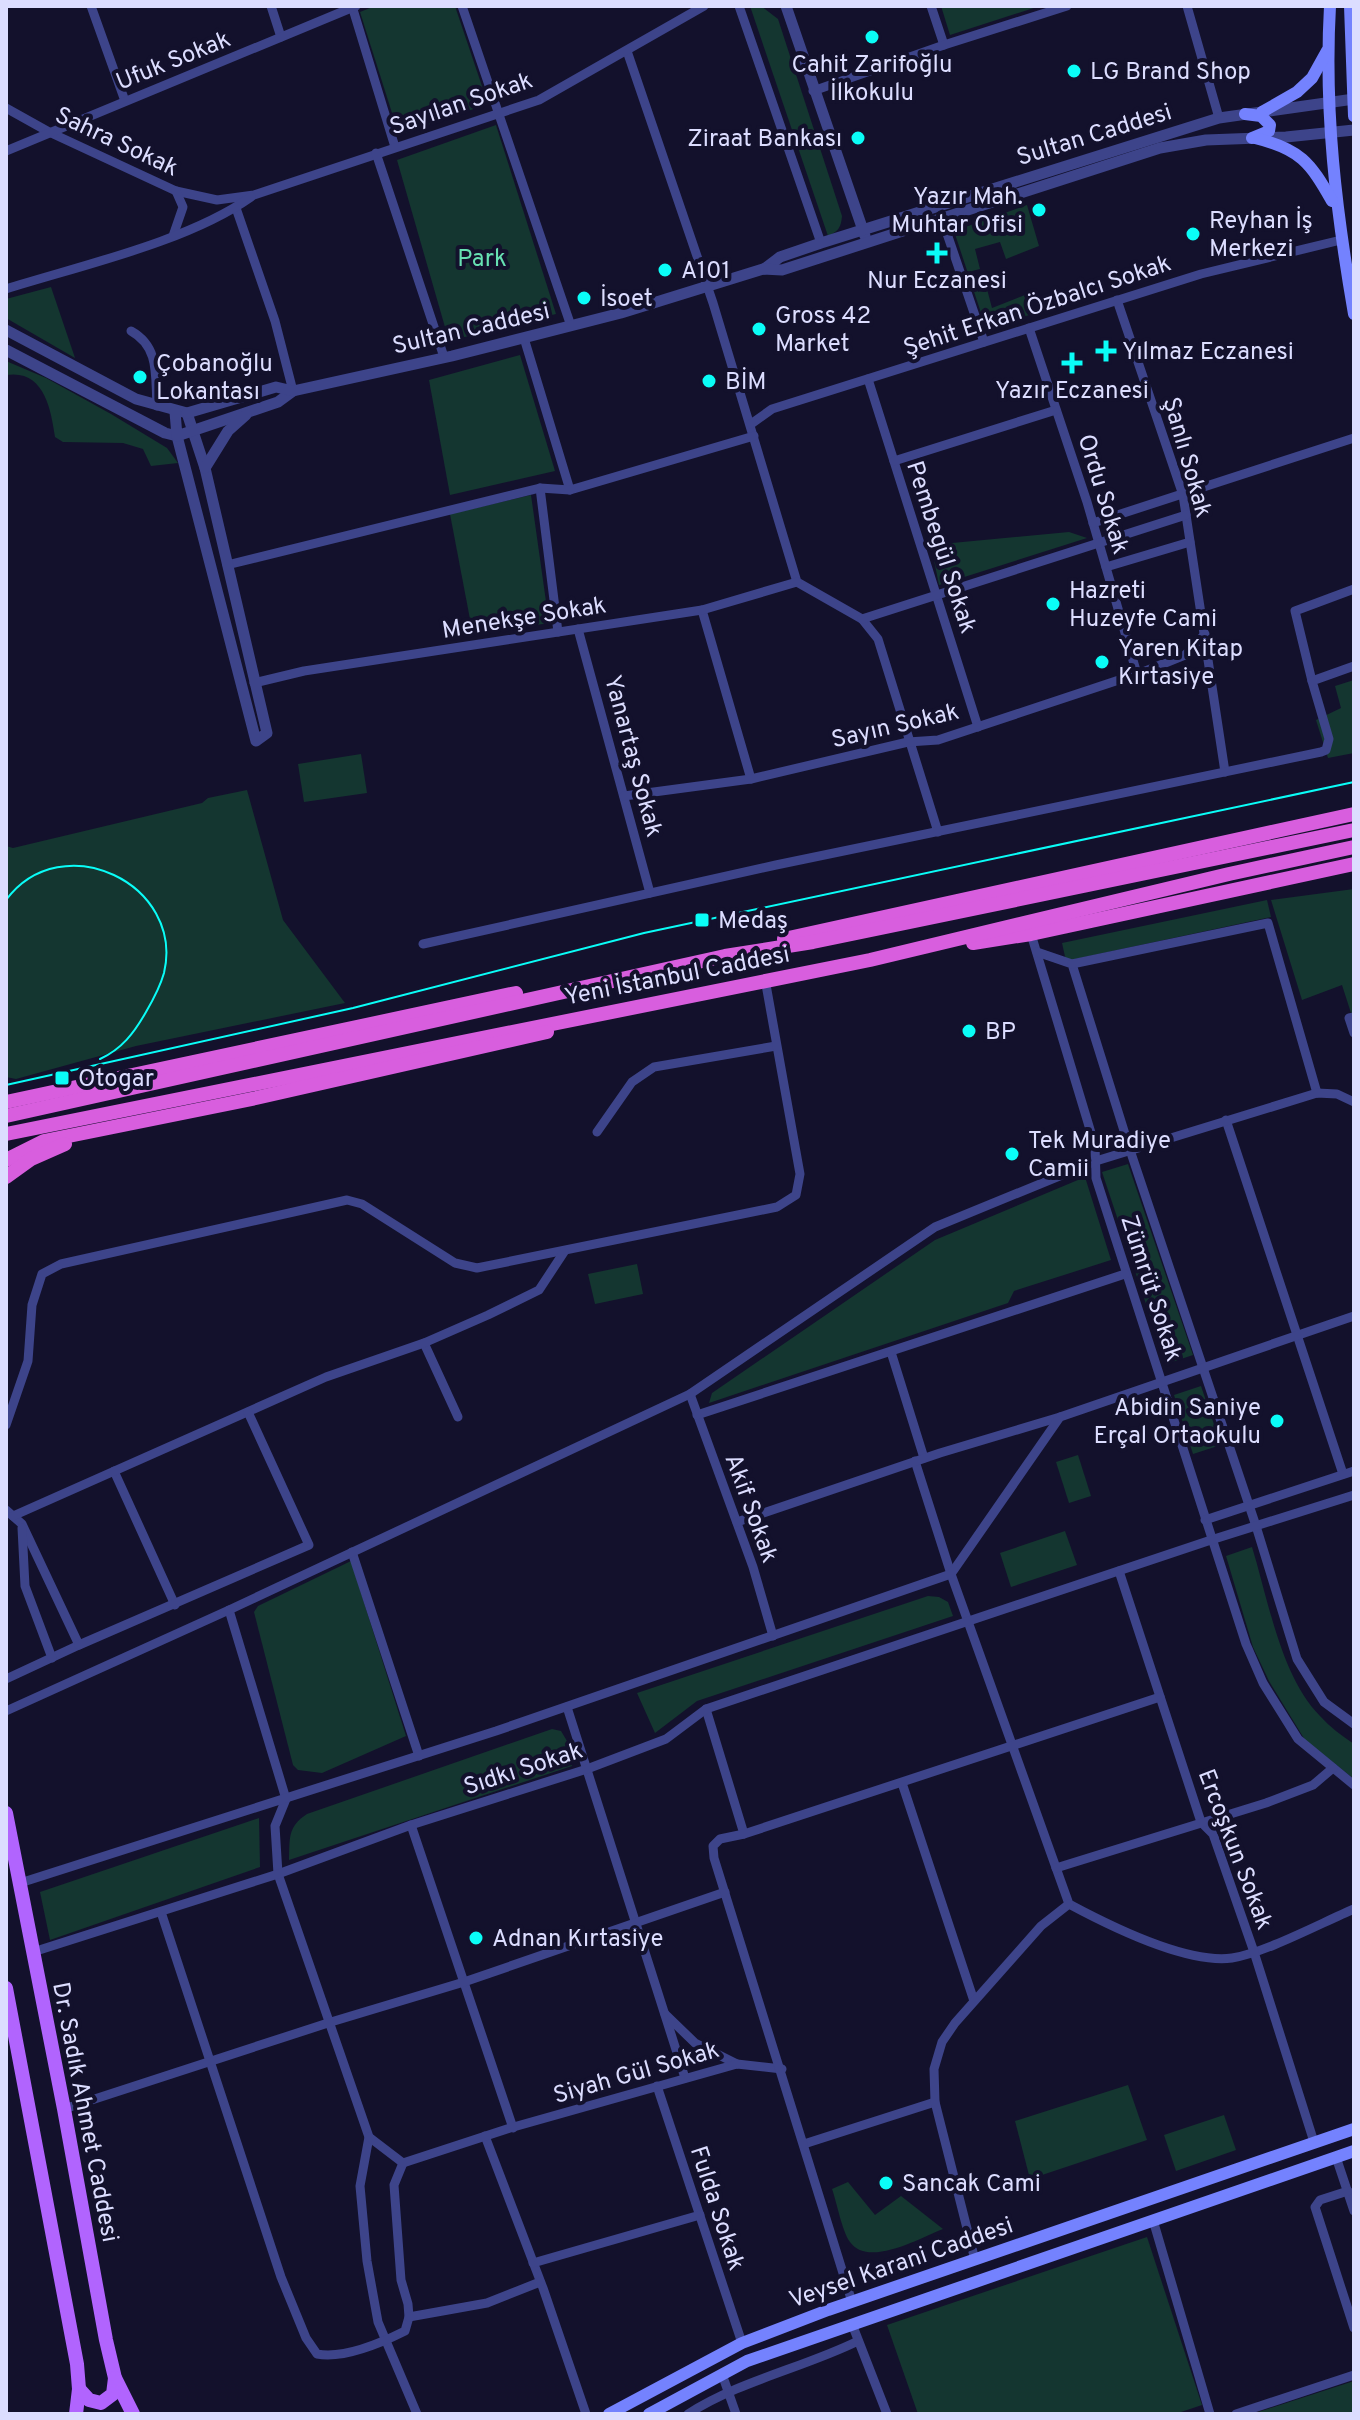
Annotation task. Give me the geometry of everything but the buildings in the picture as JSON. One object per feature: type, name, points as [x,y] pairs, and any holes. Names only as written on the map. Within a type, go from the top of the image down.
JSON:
[{"type":"highway","points":[[725,956],[813,931],[1354,814]]},
{"type":"highway","name":"Yeni İstanbul Caddesi","points":[[6,1116],[725,956],[813,942],[1354,830]]},
{"type":"highway","name":"Yeni İstanbul Caddesi","points":[[6,1134],[870,960],[1354,847]]},
{"type":"highway","points":[[870,960],[1031,934],[1354,866]]},
{"type":"highway","points":[[6,1102],[497,997],[548,989],[580,988]]},
{"type":"highway","points":[[6,1148],[519,1040],[559,1028],[584,1016]]},
{"type":"highway","points":[[6,1177],[47,1151],[115,1127]]},
{"type":"highway","points":[[6,1160],[44,1141]]},
{"type":"main road","points":[[1330,6],[1327,51],[1329,132],[1341,240],[1354,314]]},
{"type":"main road","points":[[1350,6],[1354,116]]},
{"type":"main road","points":[[1262,112],[1297,92],[1312,78],[1327,51]]},
{"type":"main road","points":[[1245,114],[1261,116],[1270,125],[1269,131],[1252,138]]},
{"type":"main road","points":[[1252,138],[1281,145],[1313,167],[1337,209]]},
{"type":"main road","name":"Dr. Sadık Ahmet Caddesi","points":[[6,1813],[106,2340],[115,2378],[133,2414]]},
{"type":"main road","points":[[6,1988],[77,2364],[79,2389],[76,2414]]},
{"type":"main road","name":"Veysel Karani Caddesi","points":[[609,2414],[742,2343],[1354,2129]]},
{"type":"main road","name":"Veysel Karani Caddesi","points":[[649,2414],[747,2361],[1354,2151]]},
{"type":"main road","points":[[79,2389],[89,2400],[101,2403],[113,2394],[115,2378]]},
{"type":"street","points":[[91,6],[125,101]]},
{"type":"street","points":[[271,6],[281,37]]},
{"type":"street","points":[[354,6],[395,147]]},
{"type":"street","name":"Ufuk Sokak","points":[[6,151],[354,6]]},
{"type":"street","points":[[462,6],[571,326]]},
{"type":"street","name":"Sayılan Sokak","points":[[217,200],[254,195],[539,100],[704,6]]},
{"type":"street","points":[[739,6],[821,243]]},
{"type":"street","points":[[778,6],[787,10],[867,243]]},
{"type":"street","points":[[931,6],[944,45]]},
{"type":"street","points":[[813,91],[1067,6]]},
{"type":"street","points":[[1187,6],[1219,118]]},
{"type":"street","points":[[627,51],[707,286],[797,582],[862,619],[878,639],[938,832]]},
{"type":"street","name":"Sultan Caddesi","points":[[181,413],[276,387],[293,391],[621,313],[763,269],[780,257],[821,243],[1219,118],[1353,99]]},
{"type":"street","name":"Sahra Sokak","points":[[6,108],[49,132],[176,191],[217,200]]},
{"type":"street","name":"Sultan Caddesi","points":[[763,269],[782,270],[1160,148],[1206,140],[1354,130]]},
{"type":"street","points":[[376,153],[444,357]]},
{"type":"street","points":[[172,237],[180,223],[183,207],[176,191]]},
{"type":"street","points":[[6,289],[172,237],[236,208],[254,195]]},
{"type":"street","points":[[6,350],[165,433],[177,436],[278,402],[293,391],[275,321],[236,208]]},
{"type":"street","points":[[942,219],[984,342]]},
{"type":"street","name":"Şehit Erkan Özbalcı Sokak","points":[[751,424],[772,409],[1117,300],[1201,274],[1341,240]]},
{"type":"street","name":"Şanlı Sokak","points":[[1117,300],[1183,495],[1225,772]]},
{"type":"street","name":"Ordu Sokak","points":[[1029,328],[1093,523],[1137,674]]},
{"type":"street","points":[[6,330],[136,399],[181,413],[194,429],[267,733],[256,741],[177,436],[181,413]]},
{"type":"street","points":[[131,331],[146,339],[152,352],[157,406]]},
{"type":"street","points":[[524,338],[570,490]]},
{"type":"street","name":"Pembegül Sokak","points":[[868,379],[978,727]]},
{"type":"street","points":[[894,461],[1056,410]]},
{"type":"street","points":[[205,468],[228,431],[249,411]]},
{"type":"street","points":[[227,565],[540,488],[570,490],[754,436]]},
{"type":"street","points":[[1093,523],[1354,438]]},
{"type":"street","points":[[540,488],[558,632]]},
{"type":"street","points":[[862,619],[1186,515]]},
{"type":"street","points":[[1106,567],[1190,542]]},
{"type":"street","name":"Menekşe Sokak","points":[[254,683],[304,671],[702,610],[797,582]]},
{"type":"street","points":[[423,944],[1326,750],[1329,739],[1295,611],[1354,589]]},
{"type":"street","points":[[702,610],[751,779]]},
{"type":"street","name":"Yanartaş Sokak","points":[[578,629],[650,893]]},
{"type":"street","name":"Sayın Sokak","points":[[624,796],[751,779],[908,742],[938,740],[1185,655],[1205,634]]},
{"type":"street","points":[[1312,681],[1354,666]]},
{"type":"street","points":[[1037,952],[1072,964],[1268,923],[1317,1093]]},
{"type":"street","name":"Zümrüt Sokak","points":[[1031,934],[1095,1146],[1096,1178],[1125,1274],[1246,1644],[1263,1683],[1298,1739],[1354,1785]]},
{"type":"street","name":"Zümrüt Sokak","points":[[1072,964],[1130,1150],[1205,1367],[1297,1659],[1324,1702],[1354,1724]]},
{"type":"street","points":[[6,1425],[28,1361],[32,1305],[42,1274],[61,1264],[347,1200],[362,1204],[455,1263],[477,1268],[777,1207],[796,1195],[800,1174],[765,979]]},
{"type":"street","points":[[1354,1017],[1349,1018],[1354,1033]]},
{"type":"street","points":[[597,1132],[632,1082],[654,1067],[776,1046]]},
{"type":"street","points":[[6,1711],[690,1394],[935,1227],[1096,1161],[1226,1120],[1317,1093],[1337,1094],[1354,1102]]},
{"type":"street","points":[[1226,1120],[1343,1474]]},
{"type":"street","points":[[79,1645],[22,1524],[10,1513],[114,1471],[326,1377],[424,1343],[539,1290],[564,1252]]},
{"type":"street","points":[[697,1415],[1125,1274]]},
{"type":"street","points":[[737,1522],[919,1460],[1060,1417],[1354,1316]]},
{"type":"street","points":[[424,1343],[458,1417]]},
{"type":"street","points":[[891,1352],[951,1574],[1069,1904],[1186,1955],[1211,1959],[1235,1958],[1254,1952],[1354,1909]]},
{"type":"street","name":"Akif Sokak","points":[[690,1394],[753,1567],[773,1636]]},
{"type":"street","points":[[6,1679],[309,1545],[248,1412]]},
{"type":"street","points":[[20,1883],[567,1707],[951,1574],[1060,1417]]},
{"type":"street","points":[[114,1471],[175,1605]]},
{"type":"street","points":[[1205,1520],[1354,1471]]},
{"type":"street","name":"Sıdkı Sokak","points":[[33,1952],[278,1874],[411,1825],[587,1769],[666,1739],[706,1709],[1354,1495]]},
{"type":"street","points":[[22,1524],[25,1586],[52,1658]]},
{"type":"street","points":[[352,1552],[419,1756]]},
{"type":"street","name":"Ercoşkun Sokak","points":[[1119,1571],[1201,1822],[1213,1834],[1254,1952],[1314,2142]]},
{"type":"street","points":[[229,1610],[286,1799],[275,1826],[278,1874],[369,2137],[360,2186],[378,2322],[417,2414]]},
{"type":"street","points":[[852,2302],[713,1846],[720,1839],[744,1834],[1160,1697]]},
{"type":"street","points":[[567,1707],[685,2078]]},
{"type":"street","points":[[706,1709],[744,1834]]},
{"type":"street","points":[[1056,1868],[1266,1803],[1313,1785],[1333,1768]]},
{"type":"street","points":[[902,1783],[974,2001]]},
{"type":"street","points":[[411,1825],[513,2128]]},
{"type":"street","points":[[64,2109],[464,1982],[725,1892]]},
{"type":"street","points":[[975,2260],[935,2102],[934,2069],[942,2042],[974,2001],[1041,1926],[1069,1904]]},
{"type":"street","points":[[161,1912],[208,2063],[281,2277],[306,2338],[317,2354],[329,2356],[387,2339],[405,2331],[409,2317],[400,2267],[394,2185],[403,2163],[369,2137]]},
{"type":"street","points":[[664,2012],[695,2043],[737,2064]]},
{"type":"street","name":"Siyah Gül Sokak","points":[[403,2163],[485,2136],[737,2064],[782,2069]]},
{"type":"street","name":"Fulda Sokak","points":[[657,2086],[742,2343]]},
{"type":"street","points":[[804,2144],[935,2102]]},
{"type":"street","points":[[485,2136],[586,2414]]},
{"type":"street","points":[[1336,2157],[1354,2211]]},
{"type":"street","points":[[1348,2191],[1320,2200],[1315,2207],[1354,2328]]},
{"type":"street","points":[[533,2263],[700,2215]]},
{"type":"street","points":[[1153,2220],[1209,2414]]},
{"type":"street","points":[[409,2317],[487,2303],[540,2282]]},
{"type":"street","points":[[852,2324],[887,2414]]},
{"type":"street","points":[[688,2414],[858,2341]]},
{"type":"street","points":[[722,2374],[736,2414]]},
{"type":"street","points":[[1236,2414],[1354,2375]]},
{"type":"green space","points":[[375,6],[455,6],[488,104],[399,135],[360,12]]},
{"type":"green space","points":[[750,6],[761,6],[778,19],[842,216],[839,228],[828,236]]},
{"type":"green space","points":[[941,6],[1040,6],[950,35]]},
{"type":"green space","name":"Park","points":[[496,125],[556,314],[449,341],[397,160]]},
{"type":"green space","points":[[1027,205],[1039,246],[1006,259],[1000,242],[975,249],[980,269],[972,271],[978,292],[987,289],[992,308],[1025,295],[1036,313],[986,328],[954,231]]},
{"type":"green space","points":[[51,287],[75,358],[6,318],[6,299]]},
{"type":"green space","points":[[520,355],[555,471],[450,495],[429,380]]},
{"type":"green space","points":[[6,361],[46,378],[111,414],[167,448],[178,463],[151,466],[143,449],[123,443],[63,442],[55,437],[43,393],[29,378],[6,375]]},
{"type":"green space","points":[[531,495],[549,623],[473,635],[450,514]]},
{"type":"green space","points":[[1069,532],[1087,538],[939,585],[931,545]]},
{"type":"green space","points":[[1354,680],[1354,753],[1328,758],[1316,720],[1341,708],[1335,686]]},
{"type":"green space","points":[[361,754],[367,793],[304,802],[298,764]]},
{"type":"green space","points":[[247,790],[283,920],[345,1003],[136,1046],[16,1079],[6,1077],[6,846],[13,848]]},
{"type":"green space","points":[[1354,889],[1354,1012],[1351,1013],[1342,985],[1302,1000],[1271,900]]},
{"type":"green space","points":[[1267,900],[1271,917],[1066,961],[1062,943]]},
{"type":"green space","points":[[1128,1164],[1193,1355],[1166,1364],[1102,1172]]},
{"type":"green space","points":[[1085,1177],[1111,1260],[1014,1291],[1008,1303],[709,1403],[712,1393],[935,1240]]},
{"type":"green space","points":[[637,1264],[643,1294],[595,1304],[588,1274]]},
{"type":"green space","points":[[1201,1386],[1221,1445],[1193,1454],[1174,1395]]},
{"type":"green space","points":[[1078,1455],[1091,1496],[1069,1503],[1056,1462]]},
{"type":"green space","points":[[1065,1531],[1077,1565],[1011,1587],[1000,1553]]},
{"type":"green space","points":[[1252,1547],[1277,1636],[1295,1680],[1320,1716],[1354,1744],[1354,1779],[1305,1740],[1269,1681],[1253,1647],[1226,1556]]},
{"type":"green space","points":[[351,1561],[406,1736],[322,1773],[298,1770],[293,1765],[254,1612],[258,1606]]},
{"type":"green space","points":[[928,1596],[948,1602],[953,1616],[697,1701],[655,1733],[637,1693]]},
{"type":"green space","points":[[552,1729],[561,1731],[567,1741],[572,1766],[289,1860],[293,1829],[307,1814]]},
{"type":"green space","points":[[259,1818],[260,1867],[50,1940],[40,1892]]},
{"type":"green space","points":[[1128,2085],[1147,2140],[1030,2179],[1015,2121]]},
{"type":"green space","points":[[1224,2115],[1236,2150],[1176,2171],[1164,2135]]},
{"type":"green space","points":[[848,2182],[875,2215],[901,2196],[943,2229],[895,2249],[869,2252],[858,2249],[847,2237],[832,2189]]},
{"type":"green space","points":[[1147,2237],[1202,2405],[1175,2414],[918,2414],[887,2325]]},
{"type":"green space","points":[[1354,2381],[1354,2414],[1252,2414]]},
{"type":"tram line","points":[[6,1085],[353,1008],[644,933],[1354,782]]},
{"type":"tram line","points":[[6,900],[30,878],[57,867],[86,867],[114,875],[138,891],[156,914],[166,941],[164,973],[149,1007],[132,1033],[115,1050],[100,1059]]},
{"type":"place","name":"Cahit Zarifoğlu İlkokulu","points":[[872,37]]},
{"type":"place","name":"LG Brand Shop","points":[[1074,71]]},
{"type":"place","name":"Ziraat Bankası","points":[[858,138]]},
{"type":"place","name":"Yazır Mah. Muhtar Ofisi","points":[[1039,210]]},
{"type":"place","name":"Reyhan İş Merkezi","points":[[1193,234]]},
{"type":"place","name":"Nur Eczanesi","points":[[937,253]]},
{"type":"place","name":"A101","points":[[665,270]]},
{"type":"place","name":"İsoet","points":[[584,298]]},
{"type":"place","name":"Gross 42 Market","points":[[759,329]]},
{"type":"place","name":"Yılmaz Eczanesi","points":[[1106,351]]},
{"type":"place","name":"Yazır Eczanesi","points":[[1072,363]]},
{"type":"place","name":"Çobanoğlu Lokantası","points":[[140,377]]},
{"type":"place","name":"BİM","points":[[709,381]]},
{"type":"place","name":"Hazreti Huzeyfe Cami","points":[[1053,604]]},
{"type":"place","name":"Yaren Kitap Kırtasiye","points":[[1102,662]]},
{"type":"place","name":"Medaş","points":[[702,920]]},
{"type":"place","name":"BP","points":[[969,1031]]},
{"type":"place","name":"Otogar","points":[[62,1078]]},
{"type":"place","name":"Tek Muradiye Camii","points":[[1012,1154]]},
{"type":"place","name":"Abidin Saniye Erçal Ortaokulu","points":[[1277,1421]]},
{"type":"place","name":"Adnan Kırtasiye","points":[[476,1938]]},
{"type":"place","name":"Sancak Cami","points":[[886,2183]]}]
